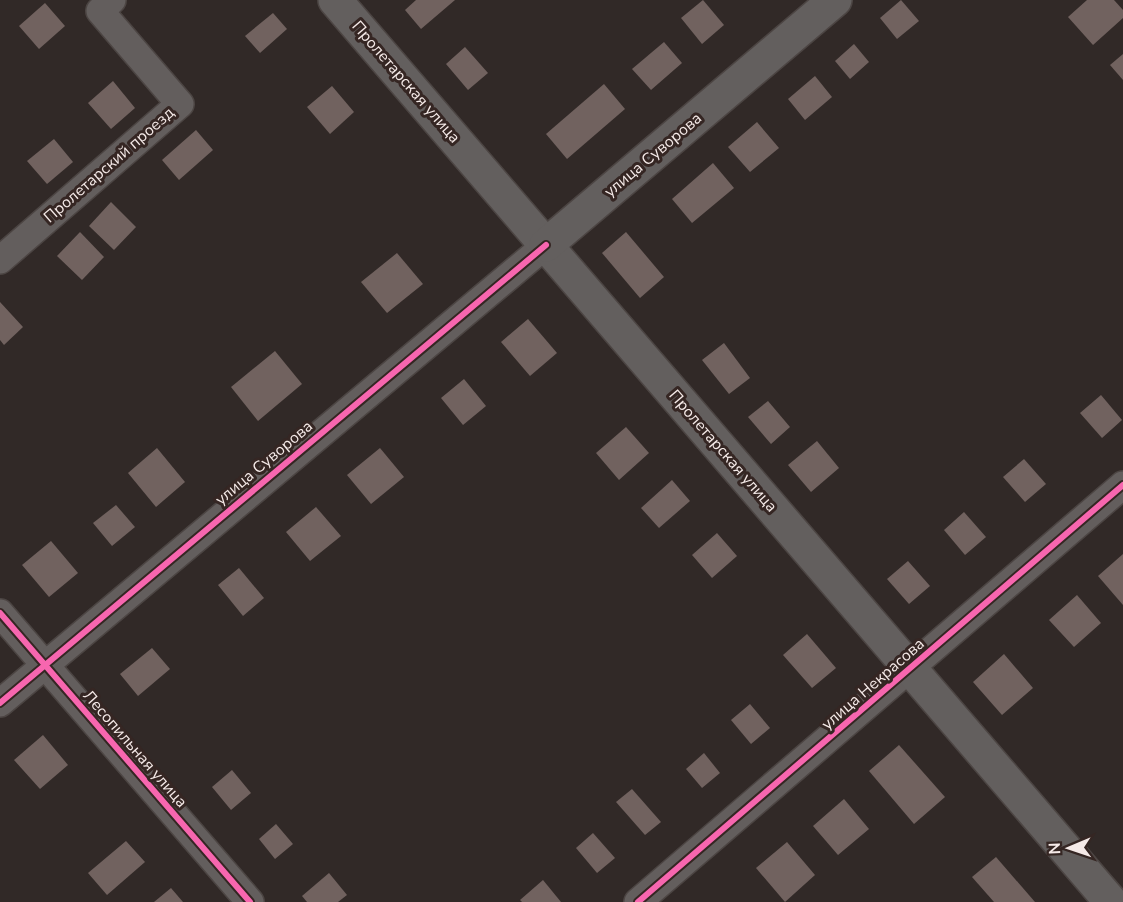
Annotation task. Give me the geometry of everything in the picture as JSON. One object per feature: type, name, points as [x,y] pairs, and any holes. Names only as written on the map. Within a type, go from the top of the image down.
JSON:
[{"type":"main road","name":"Пролетарская улица","points":[[335,0],[1111,902]]},
{"type":"main road","name":"улица Суворова","points":[[546,245],[835,0]]},
{"type":"street","name":"Пролетарский проезд","points":[[0,260],[180,104],[101,4]]},
{"type":"street","name":"улица Суворова","points":[[0,703],[546,245]]},
{"type":"street","name":"улица Некрасова","points":[[638,902],[1123,485]]},
{"type":"street","name":"Лесопильная улица","points":[[0,613],[250,902]]},
{"type":"building","points":[[416,0],[455,0],[421,29],[405,10]]},
{"type":"building","points":[[703,0],[724,25],[702,44],[681,18]]},
{"type":"building","points":[[901,0],[919,21],[897,39],[880,18]]},
{"type":"building","points":[[1087,0],[1114,0],[1123,10],[1123,18],[1093,45],[1068,17]]},
{"type":"building","points":[[45,3],[65,26],[39,49],[19,26]]},
{"type":"building","points":[[273,13],[287,29],[260,53],[245,36]]},
{"type":"building","points":[[664,42],[682,63],[651,90],[632,69]]},
{"type":"building","points":[[854,44],[869,62],[850,79],[835,61]]},
{"type":"building","points":[[465,47],[488,73],[468,90],[446,64]]},
{"type":"building","points":[[1123,54],[1123,80],[1110,65]]},
{"type":"building","points":[[815,76],[832,97],[805,120],[788,99]]},
{"type":"building","points":[[113,81],[135,108],[111,129],[88,103]]},
{"type":"building","points":[[604,84],[625,109],[567,159],[546,134]]},
{"type":"building","points":[[332,86],[354,112],[330,134],[307,107]]},
{"type":"building","points":[[757,122],[779,148],[750,172],[728,147]]},
{"type":"building","points":[[196,130],[213,150],[179,180],[162,160]]},
{"type":"building","points":[[54,139],[73,162],[47,184],[27,161]]},
{"type":"building","points":[[713,163],[734,188],[692,223],[672,199]]},
{"type":"building","points":[[111,202],[136,227],[114,250],[89,226]]},
{"type":"building","points":[[80,232],[104,257],[82,280],[57,256]]},
{"type":"building","points":[[626,232],[664,277],[640,298],[602,253]]},
{"type":"building","points":[[397,253],[423,284],[387,313],[361,282]]},
{"type":"building","points":[[0,302],[23,327],[4,345],[0,340]]},
{"type":"building","points":[[528,319],[557,353],[530,376],[501,342]]},
{"type":"building","points":[[724,343],[750,378],[729,394],[702,360]]},
{"type":"building","points":[[275,351],[302,384],[258,421],[231,387]]},
{"type":"building","points":[[464,379],[486,406],[463,425],[441,398]]},
{"type":"building","points":[[1101,395],[1122,420],[1102,438],[1080,413]]},
{"type":"building","points":[[768,401],[790,427],[771,444],[748,417]]},
{"type":"building","points":[[626,427],[649,453],[619,480],[596,453]]},
{"type":"building","points":[[817,441],[839,468],[811,492],[788,465]]},
{"type":"building","points":[[157,448],[185,482],[156,507],[128,473]]},
{"type":"building","points":[[380,448],[404,477],[371,504],[347,475]]},
{"type":"building","points":[[1024,459],[1046,484],[1025,502],[1003,477]]},
{"type":"building","points":[[672,480],[690,501],[659,528],[641,508]]},
{"type":"building","points":[[116,505],[135,527],[112,546],[93,523]]},
{"type":"building","points":[[316,507],[341,536],[310,561],[286,532]]},
{"type":"building","points":[[964,512],[986,537],[965,555],[944,530]]},
{"type":"building","points":[[717,533],[737,556],[712,578],[692,555]]},
{"type":"building","points":[[51,541],[78,573],[49,597],[22,565]]},
{"type":"building","points":[[1123,554],[1123,605],[1098,576]]},
{"type":"building","points":[[908,561],[930,586],[909,604],[887,579]]},
{"type":"building","points":[[239,568],[264,598],[243,616],[218,585]]},
{"type":"building","points":[[1077,595],[1101,623],[1074,647],[1049,620]]},
{"type":"building","points":[[807,634],[836,668],[812,688],[783,655]]},
{"type":"building","points":[[152,648],[170,669],[138,696],[120,674]]},
{"type":"building","points":[[1004,654],[1033,688],[1002,715],[973,682]]},
{"type":"building","points":[[750,704],[770,728],[751,744],[731,720]]},
{"type":"building","points":[[43,735],[68,765],[40,789],[14,760]]},
{"type":"building","points":[[899,745],[945,797],[914,824],[869,771]]},
{"type":"building","points":[[704,753],[720,773],[702,788],[686,769]]},
{"type":"building","points":[[232,770],[251,793],[231,810],[212,787]]},
{"type":"building","points":[[632,789],[661,822],[645,835],[616,802]]},
{"type":"building","points":[[844,799],[869,829],[838,855],[813,826]]},
{"type":"building","points":[[276,824],[293,844],[275,859],[259,839]]},
{"type":"building","points":[[593,833],[615,858],[597,873],[576,848]]},
{"type":"building","points":[[126,841],[145,862],[107,895],[88,873]]},
{"type":"building","points":[[787,842],[815,875],[785,902],[756,868]]},
{"type":"building","points":[[996,857],[1035,902],[994,902],[972,877]]},
{"type":"building","points":[[329,873],[347,895],[338,902],[307,902],[302,896]]},
{"type":"building","points":[[543,880],[561,902],[522,902],[520,900]]},
{"type":"building","points":[[171,888],[183,902],[154,902]]},
{"type":"cycle path","points":[[0,703],[546,245]]},
{"type":"cycle path","points":[[638,902],[1123,485]]},
{"type":"cycle path","points":[[0,613],[250,902]]}]
